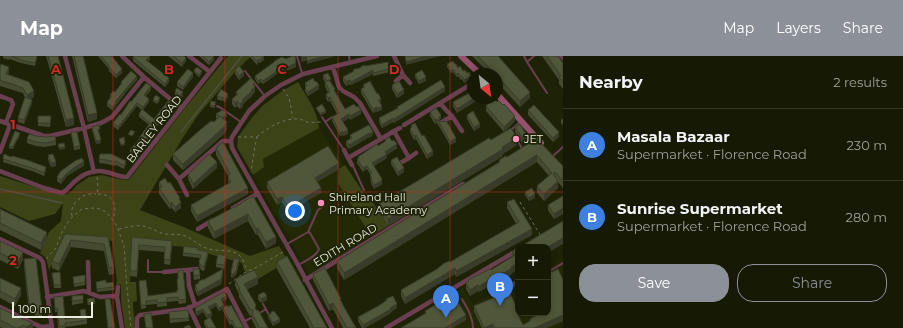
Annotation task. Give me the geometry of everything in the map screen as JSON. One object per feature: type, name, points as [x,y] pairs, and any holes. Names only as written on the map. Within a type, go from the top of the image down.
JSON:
[{"type":"main road","points":[[461,56],[474,68]]},
{"type":"main road","points":[[503,101],[558,162]]},
{"type":"street","points":[[65,56],[94,172]]},
{"type":"street","points":[[122,56],[144,77],[181,108]]},
{"type":"street","points":[[126,61],[130,56]]},
{"type":"street","points":[[189,56],[210,72]]},
{"type":"street","points":[[332,328],[298,265],[250,182],[232,148],[231,139],[248,111],[265,96],[281,85],[303,74],[378,56]]},
{"type":"street","points":[[394,56],[403,74],[410,83]]},
{"type":"street","name":"BARLEY ROAD","points":[[0,171],[44,188],[62,193],[83,175],[94,172],[99,171],[116,174],[123,178],[127,177],[222,57]]},
{"type":"street","points":[[333,67],[339,87],[360,103],[381,139]]},
{"type":"street","points":[[396,80],[403,74]]},
{"type":"street","points":[[0,121],[44,136],[84,128],[112,117],[144,77]]},
{"type":"street","points":[[348,158],[467,86]]},
{"type":"street","points":[[0,96],[11,100],[13,104],[0,152]]},
{"type":"street","points":[[440,103],[452,116],[462,131]]},
{"type":"street","points":[[442,122],[452,116]]},
{"type":"street","points":[[394,131],[409,158]]},
{"type":"street","points":[[179,179],[223,141],[231,139]]},
{"type":"street","points":[[516,152],[527,147],[537,139]]},
{"type":"street","points":[[344,150],[352,165]]},
{"type":"street","points":[[402,162],[416,154]]},
{"type":"street","points":[[167,165],[179,179],[187,195]]},
{"type":"street","name":"EDITH ROAD","points":[[305,280],[470,180]]},
{"type":"street","points":[[231,209],[257,194]]},
{"type":"street","points":[[198,229],[217,217]]},
{"type":"street","points":[[0,239],[40,258],[43,262],[52,327],[40,327],[0,307]]},
{"type":"street","points":[[386,328],[515,252]]},
{"type":"street","points":[[88,262],[89,293]]},
{"type":"street","points":[[164,272],[196,269]]},
{"type":"street","points":[[188,270],[189,286],[195,305]]},
{"type":"street","points":[[118,287],[117,298],[122,328]]},
{"type":"street","points":[[137,328],[137,318],[140,315],[186,309],[227,289],[247,328]]},
{"type":"street","points":[[48,297],[84,291],[100,297],[114,296],[117,298]]},
{"type":"street","points":[[189,307],[199,328]]},
{"type":"lane","points":[[297,56],[303,74]]},
{"type":"lane","points":[[349,56],[350,63]]},
{"type":"lane","points":[[524,56],[547,93]]},
{"type":"lane","points":[[527,62],[534,56]]},
{"type":"lane","points":[[245,71],[265,96]]},
{"type":"lane","points":[[217,106],[241,122]]},
{"type":"lane","points":[[322,116],[344,150]]},
{"type":"lane","points":[[325,122],[332,118]]},
{"type":"lane","points":[[521,122],[511,130],[527,147]]},
{"type":"lane","points":[[553,156],[563,147]]},
{"type":"lane","points":[[352,165],[364,190]]},
{"type":"lane","points":[[286,244],[308,232],[318,210],[324,205]]},
{"type":"lane","points":[[298,265],[319,252],[318,247],[308,232]]},
{"type":"lane","points":[[148,260],[148,272],[164,272]]},
{"type":"lane","points":[[551,270],[563,263]]},
{"type":"lane","points":[[462,299],[471,315],[473,328]]},
{"type":"lane","points":[[263,304],[269,315]]},
{"type":"lane","points":[[257,314],[266,310]]},
{"type":"lane","points":[[244,322],[251,318]]},
{"type":"path","points":[[284,89],[288,98],[293,119]]},
{"type":"path","points":[[250,182],[257,137],[263,131],[293,119],[302,119],[308,122],[325,122]]},
{"type":"path","points":[[231,139],[257,137]]},
{"type":"path","points":[[94,172],[97,175],[97,194]]},
{"type":"path","points":[[72,217],[72,209],[78,199],[92,193],[107,196],[113,200],[115,208],[114,217],[112,219]]},
{"type":"path","points":[[520,202],[541,236]]},
{"type":"path","points":[[43,262],[56,248],[61,234],[70,219],[78,212],[94,208],[106,212],[118,230],[124,246],[131,328]]},
{"type":"path","points":[[118,230],[135,226],[144,226],[163,233],[179,234],[188,237],[199,245],[208,249],[216,251],[224,250],[240,255],[247,271]]},
{"type":"path","points":[[227,289],[230,283],[247,271],[289,249]]},
{"type":"shaded area","points":[[228,56],[251,56],[234,73],[198,115],[140,210],[250,256],[279,246],[288,261],[258,279],[254,273],[248,276],[242,263],[184,247],[133,242],[130,282],[136,282],[137,301],[133,302],[135,328],[125,328],[121,300],[121,285],[116,284],[117,281],[112,241],[68,235],[49,270],[46,258],[40,253],[49,232],[61,221],[63,203],[55,214],[29,221],[0,207],[0,176],[61,195],[70,193],[77,185],[89,177],[102,175],[128,180]]},
{"type":"shaded area","points":[[298,82],[314,110],[319,128],[263,159],[264,167],[253,175],[237,147],[238,137],[262,106],[282,91]]},
{"type":"shaded area","name":"Shireland Hall Primary Academy","points":[[319,128],[365,195],[367,193],[388,226],[310,275],[253,175],[264,167],[263,159]]},
{"type":"shaded area","points":[[345,165],[365,195],[367,193],[388,226],[371,236],[338,183],[339,169]]},
{"type":"shaded area","points":[[563,260],[563,324],[554,328],[432,328],[423,312],[463,288],[473,304],[504,287],[508,293],[515,289],[515,316],[551,316],[551,267]]},
{"type":"building","points":[[12,56],[37,56],[35,63],[21,60]]},
{"type":"building","points":[[48,56],[58,56],[74,118],[66,120]]},
{"type":"building","points":[[74,56],[83,56],[97,113],[88,115]]},
{"type":"building","points":[[101,56],[112,56],[122,69],[116,75]]},
{"type":"building","points":[[150,56],[146,60],[169,78],[165,84],[133,57]]},
{"type":"building","points":[[173,56],[184,56],[186,58],[182,63]]},
{"type":"building","points":[[203,56],[214,56],[209,62]]},
{"type":"building","points":[[252,56],[264,56],[257,61]]},
{"type":"building","points":[[295,56],[296,63],[281,70],[281,68],[263,81],[261,79],[258,81],[255,76],[276,60],[282,57],[286,59]]},
{"type":"building","points":[[301,56],[325,56],[307,61],[306,57],[301,58]]},
{"type":"building","points":[[405,56],[427,56],[406,62]]},
{"type":"building","points":[[478,56],[498,56],[530,92],[520,101],[503,83],[503,68],[489,68]]},
{"type":"building","points":[[547,56],[558,56],[563,63],[563,82],[559,77],[561,76]]},
{"type":"building","points":[[453,61],[458,68],[460,66],[463,71],[465,70],[467,73],[467,78],[464,80],[458,73],[457,75],[453,69],[451,71],[447,64]]},
{"type":"building","points":[[388,62],[390,69],[373,73],[373,70],[351,82],[350,80],[346,82],[343,77],[364,65]]},
{"type":"building","points":[[1,64],[9,67],[6,74],[29,82],[34,91],[27,95],[23,88],[0,80]]},
{"type":"building","points":[[239,66],[244,72],[239,76],[235,70]]},
{"type":"building","points":[[197,67],[202,71],[199,75],[194,70]]},
{"type":"building","points":[[188,69],[193,73],[183,87],[177,82]]},
{"type":"building","points":[[422,70],[426,77],[419,81],[415,74]]},
{"type":"building","points":[[131,71],[137,76],[112,107],[107,102],[112,96],[110,95],[113,91],[115,92],[122,83],[121,82]]},
{"type":"building","points":[[328,73],[331,79],[327,81],[323,75]]},
{"type":"building","points":[[251,78],[255,82],[253,84],[255,87],[240,104],[237,101],[235,103],[232,99],[238,94],[236,92]]},
{"type":"building","points":[[313,78],[319,85],[308,92],[305,88],[307,86],[305,83]]},
{"type":"building","points":[[329,80],[345,109],[354,104],[361,110],[350,116],[349,114],[341,119],[348,130],[343,133],[343,131],[340,133],[332,117],[339,113],[330,97],[328,98],[326,94],[330,92],[325,82]]},
{"type":"building","points":[[441,80],[445,87],[382,125],[379,118],[398,108],[397,107]]},
{"type":"building","points":[[370,81],[381,99],[378,100],[382,106],[377,109],[377,107],[373,109],[361,89],[365,87],[363,85]]},
{"type":"building","points":[[399,81],[404,90],[397,94],[392,85]]},
{"type":"building","points":[[146,83],[151,86],[144,95],[149,99],[143,107],[137,103],[118,127],[113,123]]},
{"type":"building","points":[[177,88],[183,92],[180,96],[175,91]]},
{"type":"building","points":[[221,89],[228,94],[225,99],[217,96]]},
{"type":"building","points":[[467,94],[467,103],[457,109],[453,102]]},
{"type":"building","points":[[156,95],[160,98],[157,102],[153,99]]},
{"type":"building","points":[[25,97],[32,100],[24,120],[18,118]]},
{"type":"building","points":[[168,101],[172,104],[134,153],[130,150],[141,138],[139,138],[150,123],[139,114],[142,109],[154,119]]},
{"type":"building","points":[[211,101],[216,102],[215,106],[210,105]]},
{"type":"building","points":[[322,104],[326,111],[320,114],[316,108]]},
{"type":"building","points":[[488,104],[504,104],[515,116],[504,127],[486,106]]},
{"type":"building","points":[[534,105],[559,132],[553,138],[528,110]]},
{"type":"building","points":[[436,108],[441,115],[439,117],[439,121],[447,122],[456,138],[450,142],[437,119],[435,120],[430,112]]},
{"type":"building","points":[[222,110],[227,112],[223,118],[216,114]]},
{"type":"building","points":[[473,111],[480,124],[474,127],[467,115]]},
{"type":"building","points":[[38,116],[51,116],[50,123],[38,123]]},
{"type":"building","points":[[220,116],[227,122],[224,127],[183,164],[173,154],[211,121],[214,122]]},
{"type":"building","points":[[415,123],[433,151],[427,155],[416,135],[414,136],[410,129],[412,127],[411,125]]},
{"type":"building","points":[[520,124],[526,134],[522,137],[515,127]]},
{"type":"building","points":[[99,125],[100,129],[98,129],[101,140],[96,141],[92,127]]},
{"type":"building","points":[[369,125],[373,132],[349,145],[346,141],[352,138],[350,135]]},
{"type":"building","points":[[511,128],[517,138],[502,147],[503,149],[388,219],[379,204],[489,138],[491,140]]},
{"type":"building","points":[[131,130],[135,132],[132,136],[128,134]]},
{"type":"building","points":[[15,131],[20,133],[13,147],[9,146]]},
{"type":"building","points":[[71,132],[77,132],[80,146],[74,147]]},
{"type":"building","points":[[29,134],[47,137],[55,136],[56,141],[45,143],[36,142],[27,139]]},
{"type":"building","points":[[124,137],[125,143],[121,145],[119,139]]},
{"type":"building","points":[[389,137],[397,144],[385,152],[387,154],[372,163],[382,179],[374,185],[370,175],[372,173],[367,166],[363,168],[357,159],[377,144],[378,146],[386,141],[385,140]]},
{"type":"building","points":[[536,138],[563,166],[563,181],[555,172],[553,174],[558,181],[544,194],[537,186],[552,173],[537,155],[344,273],[337,261],[500,162],[499,160],[506,156],[507,157]]},
{"type":"building","points":[[223,142],[248,188],[197,216],[191,205],[231,182],[228,176],[230,174],[216,148]]},
{"type":"building","points":[[64,143],[65,147],[59,148],[58,144]]},
{"type":"building","points":[[328,146],[339,163],[315,178],[321,188],[288,207],[282,197],[277,199],[267,182]]},
{"type":"building","points":[[4,154],[46,167],[44,173],[3,159]]},
{"type":"building","points":[[53,154],[56,162],[51,163],[48,155]]},
{"type":"building","points":[[100,154],[111,154],[126,161],[124,166],[116,161],[99,159]]},
{"type":"building","points":[[209,154],[217,162],[193,184],[188,174]]},
{"type":"building","points":[[397,157],[404,168],[398,172],[391,160]]},
{"type":"building","points":[[82,158],[84,162],[67,173],[61,180],[57,177],[61,171]]},
{"type":"building","points":[[165,178],[168,183],[170,182],[180,198],[181,203],[175,207],[172,202],[170,204],[159,188],[162,187],[159,182]]},
{"type":"building","points":[[532,188],[535,194],[529,198],[525,192]]},
{"type":"building","points":[[253,196],[276,237],[266,242],[258,228],[256,229],[248,214],[214,232],[208,221]]},
{"type":"building","points":[[563,196],[563,208],[554,214],[548,205]]},
{"type":"building","points":[[514,199],[532,229],[456,271],[455,268],[405,298],[401,290],[443,264],[449,261],[450,262],[519,222],[507,202]]},
{"type":"building","points":[[0,209],[47,232],[41,243],[0,223]]},
{"type":"building","points":[[563,221],[563,238],[551,245],[525,244]]},
{"type":"building","points":[[65,234],[108,237],[114,267],[109,268],[104,244],[71,240],[59,264],[52,261]]},
{"type":"building","points":[[132,237],[172,241],[170,260],[164,259],[165,247],[139,245],[137,271],[130,271]]},
{"type":"building","points":[[0,241],[23,252],[18,262],[0,253]]},
{"type":"building","points":[[184,246],[198,248],[198,250],[208,252],[204,267],[201,266],[199,262],[201,255],[183,253]]},
{"type":"building","points":[[218,254],[226,256],[224,265],[216,264]]},
{"type":"building","points":[[515,255],[515,265],[511,267],[512,268],[470,290],[466,283],[469,281],[468,280],[490,269],[491,270]]},
{"type":"building","points":[[287,256],[327,328],[314,328],[277,262]]},
{"type":"building","points":[[36,258],[42,310],[38,311],[38,309],[35,309],[34,303],[29,304],[24,259]]},
{"type":"building","points":[[234,258],[239,259],[236,271],[232,275],[231,272]]},
{"type":"building","points":[[325,268],[356,328],[347,328],[333,303],[329,305],[313,274]]},
{"type":"building","points":[[193,269],[199,269],[200,275],[194,276]]},
{"type":"building","points":[[223,269],[221,279],[198,292],[195,285],[199,283],[198,282]]},
{"type":"building","points":[[558,269],[563,280],[563,315],[534,328],[495,328],[493,324],[484,328],[474,306],[498,296],[496,291],[507,286],[515,304],[515,316],[518,316],[523,325],[530,321],[530,319],[535,316],[551,316],[551,270],[552,272]]},
{"type":"building","points":[[183,270],[186,299],[179,300],[178,297],[167,298],[167,302],[157,303],[157,300],[146,301],[146,305],[141,305],[139,281],[146,280],[148,296],[177,292],[178,271]]},
{"type":"building","points":[[254,270],[258,277],[244,284],[256,305],[256,310],[258,310],[268,328],[260,328],[252,314],[253,310],[250,309],[239,290],[235,279]]},
{"type":"building","points":[[60,272],[61,285],[54,285],[52,273]]},
{"type":"building","points":[[85,275],[85,282],[74,284],[73,277]]},
{"type":"building","points":[[0,278],[21,288],[15,299],[0,291]]},
{"type":"building","points":[[106,280],[106,283],[113,282],[114,287],[97,289],[96,282]]},
{"type":"building","points":[[515,281],[515,286],[512,288],[510,284]]},
{"type":"building","points":[[224,292],[227,296],[221,299],[224,305],[219,308],[216,303],[208,307],[212,313],[207,315],[203,309],[197,312],[195,308]]},
{"type":"building","points":[[264,292],[267,296],[261,299],[258,295]]},
{"type":"building","points":[[453,294],[466,315],[445,328],[401,328],[426,313],[425,311]]},
{"type":"building","points":[[83,295],[83,300],[72,301],[72,296]]},
{"type":"building","points":[[63,296],[65,319],[81,317],[80,310],[85,309],[87,320],[65,323],[65,326],[59,326],[54,297]]},
{"type":"building","points":[[393,296],[397,304],[363,325],[358,317]]},
{"type":"building","points":[[94,298],[95,302],[88,303],[87,299]]},
{"type":"building","points":[[105,299],[110,299],[115,328],[108,328]]},
{"type":"building","points":[[227,305],[228,307],[231,305],[244,328],[236,328],[232,320],[230,321],[223,308]]},
{"type":"building","points":[[0,308],[33,323],[26,327],[23,325],[22,327],[20,326],[19,328],[16,328],[0,320]]},
{"type":"building","points":[[188,310],[189,318],[170,319],[169,312]]},
{"type":"building","points":[[274,311],[280,319],[273,323],[268,314],[271,314],[271,312]]},
{"type":"building","points":[[151,313],[153,328],[146,328],[144,314]]},
{"type":"building","points":[[210,317],[216,328],[208,328],[204,321]]},
{"type":"building","points":[[189,325],[191,328],[184,327]]},
{"type":"waterway","points":[[181,132],[242,56]]},
{"type":"waterway","points":[[0,189],[62,203]]},
{"type":"place","name":"JET","points":[[516,139]]},
{"type":"place","name":"Shireland Hall Primary Academy","points":[[321,203]]},
{"type":"place","name":"Sunrise Supermarket","points":[[500,306]]},
{"type":"place","name":"Masala Bazaar","points":[[446,318]]}]
